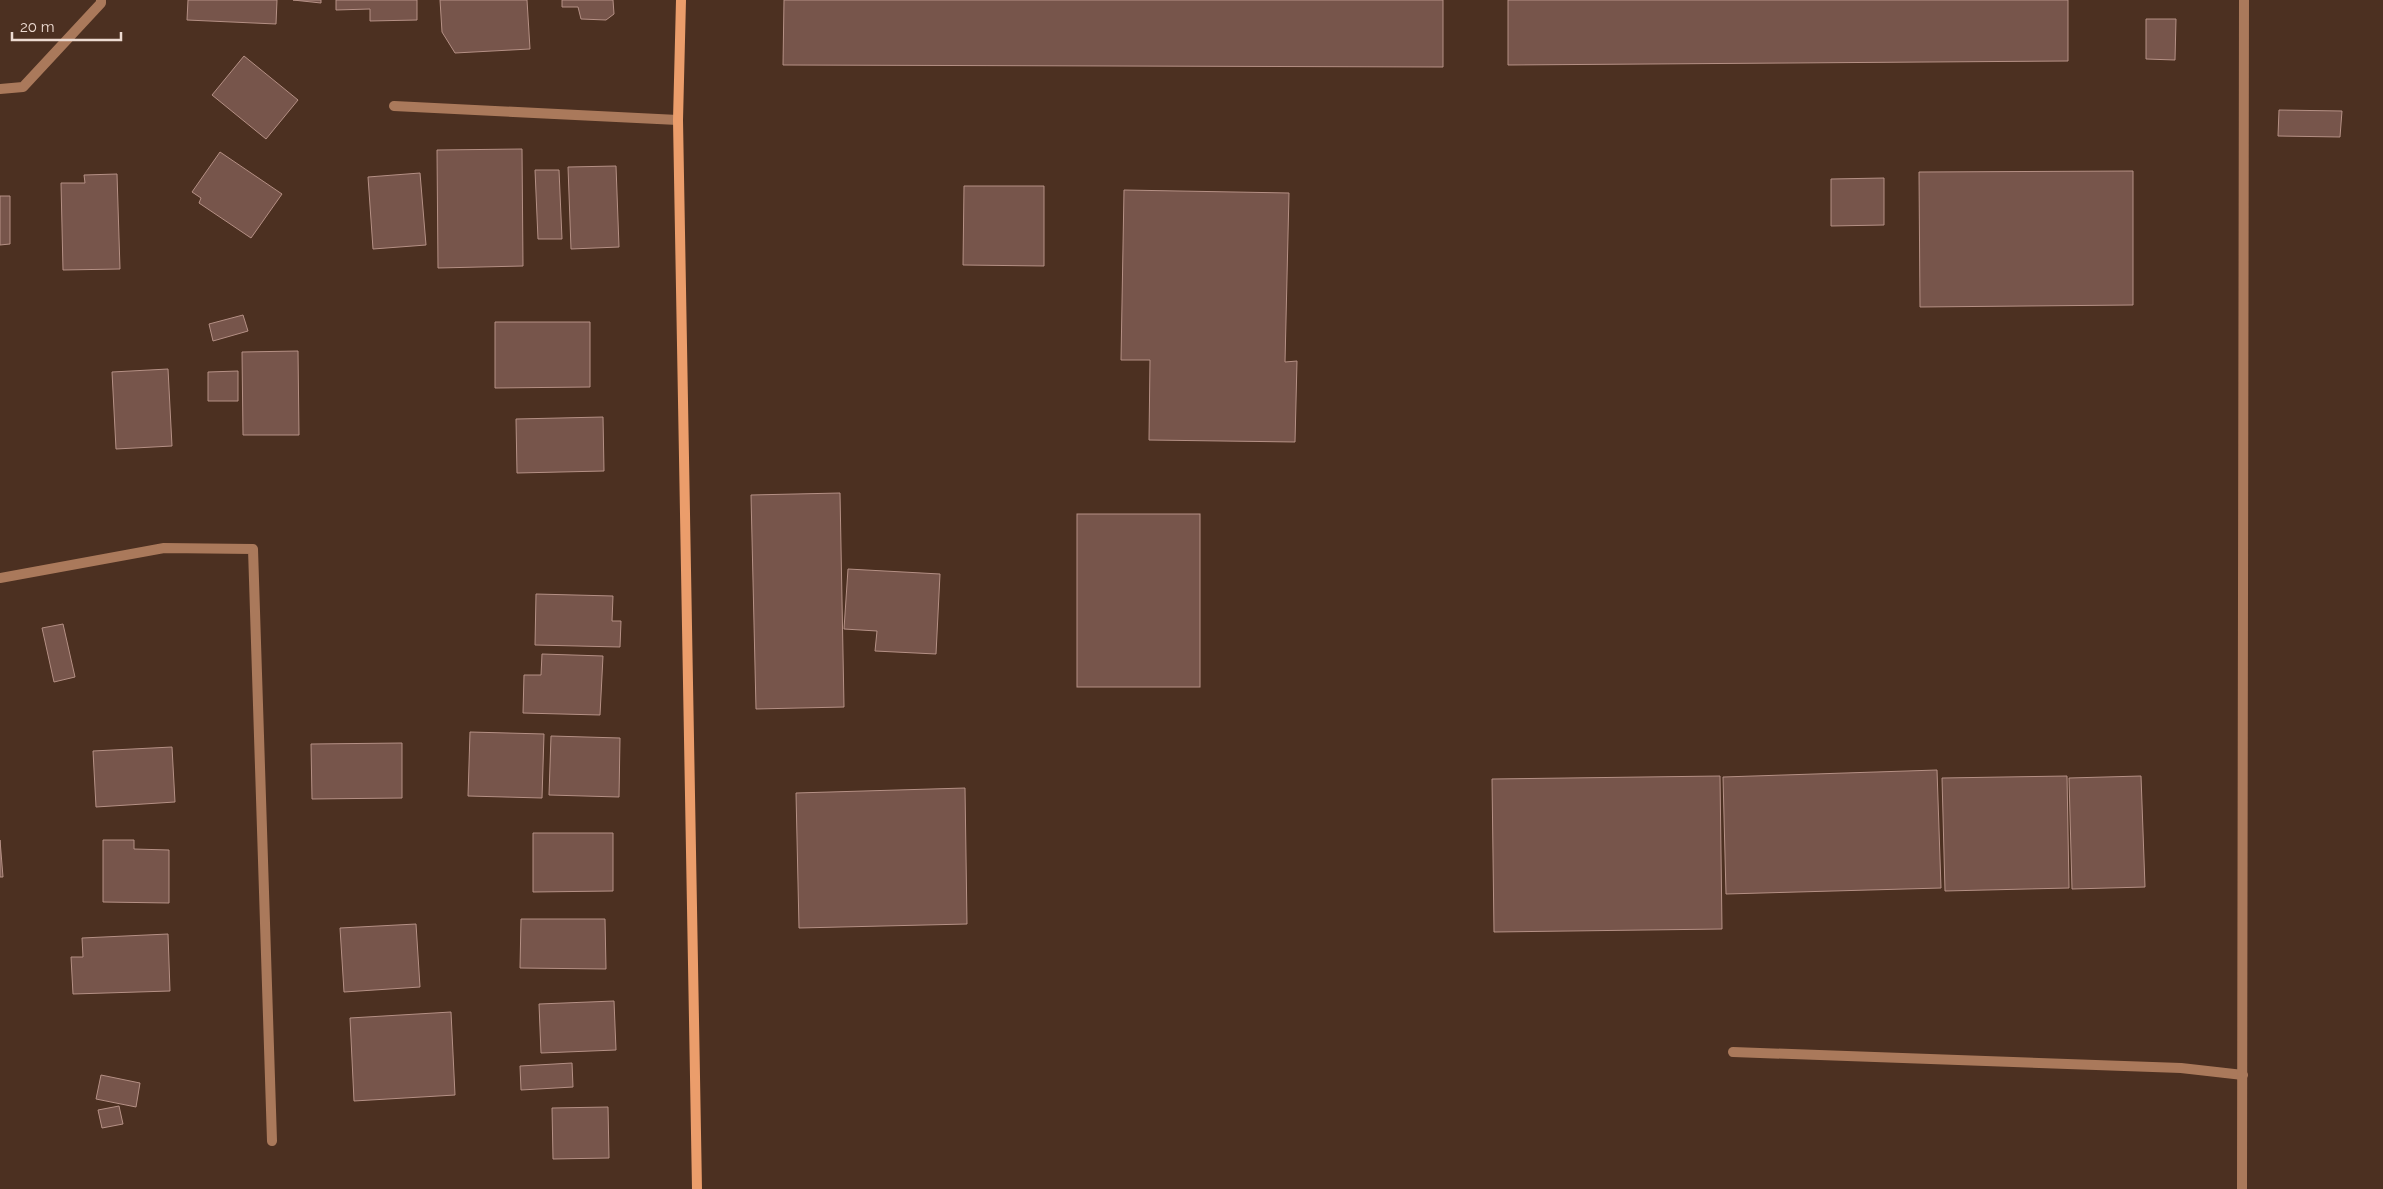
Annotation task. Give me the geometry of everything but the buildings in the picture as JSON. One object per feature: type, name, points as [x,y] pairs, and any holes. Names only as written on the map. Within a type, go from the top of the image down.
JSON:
[{"type":"street","points":[[0,88],[23,87],[101,3],[101,0]]},
{"type":"street","points":[[681,0],[678,120],[697,1189]]},
{"type":"street","points":[[2242,1189],[2244,0]]},
{"type":"street","points":[[394,106],[678,120]]},
{"type":"street","points":[[0,578],[164,548],[253,549],[272,1141]]},
{"type":"street","points":[[1733,1052],[2180,1068],[2243,1075]]}]
